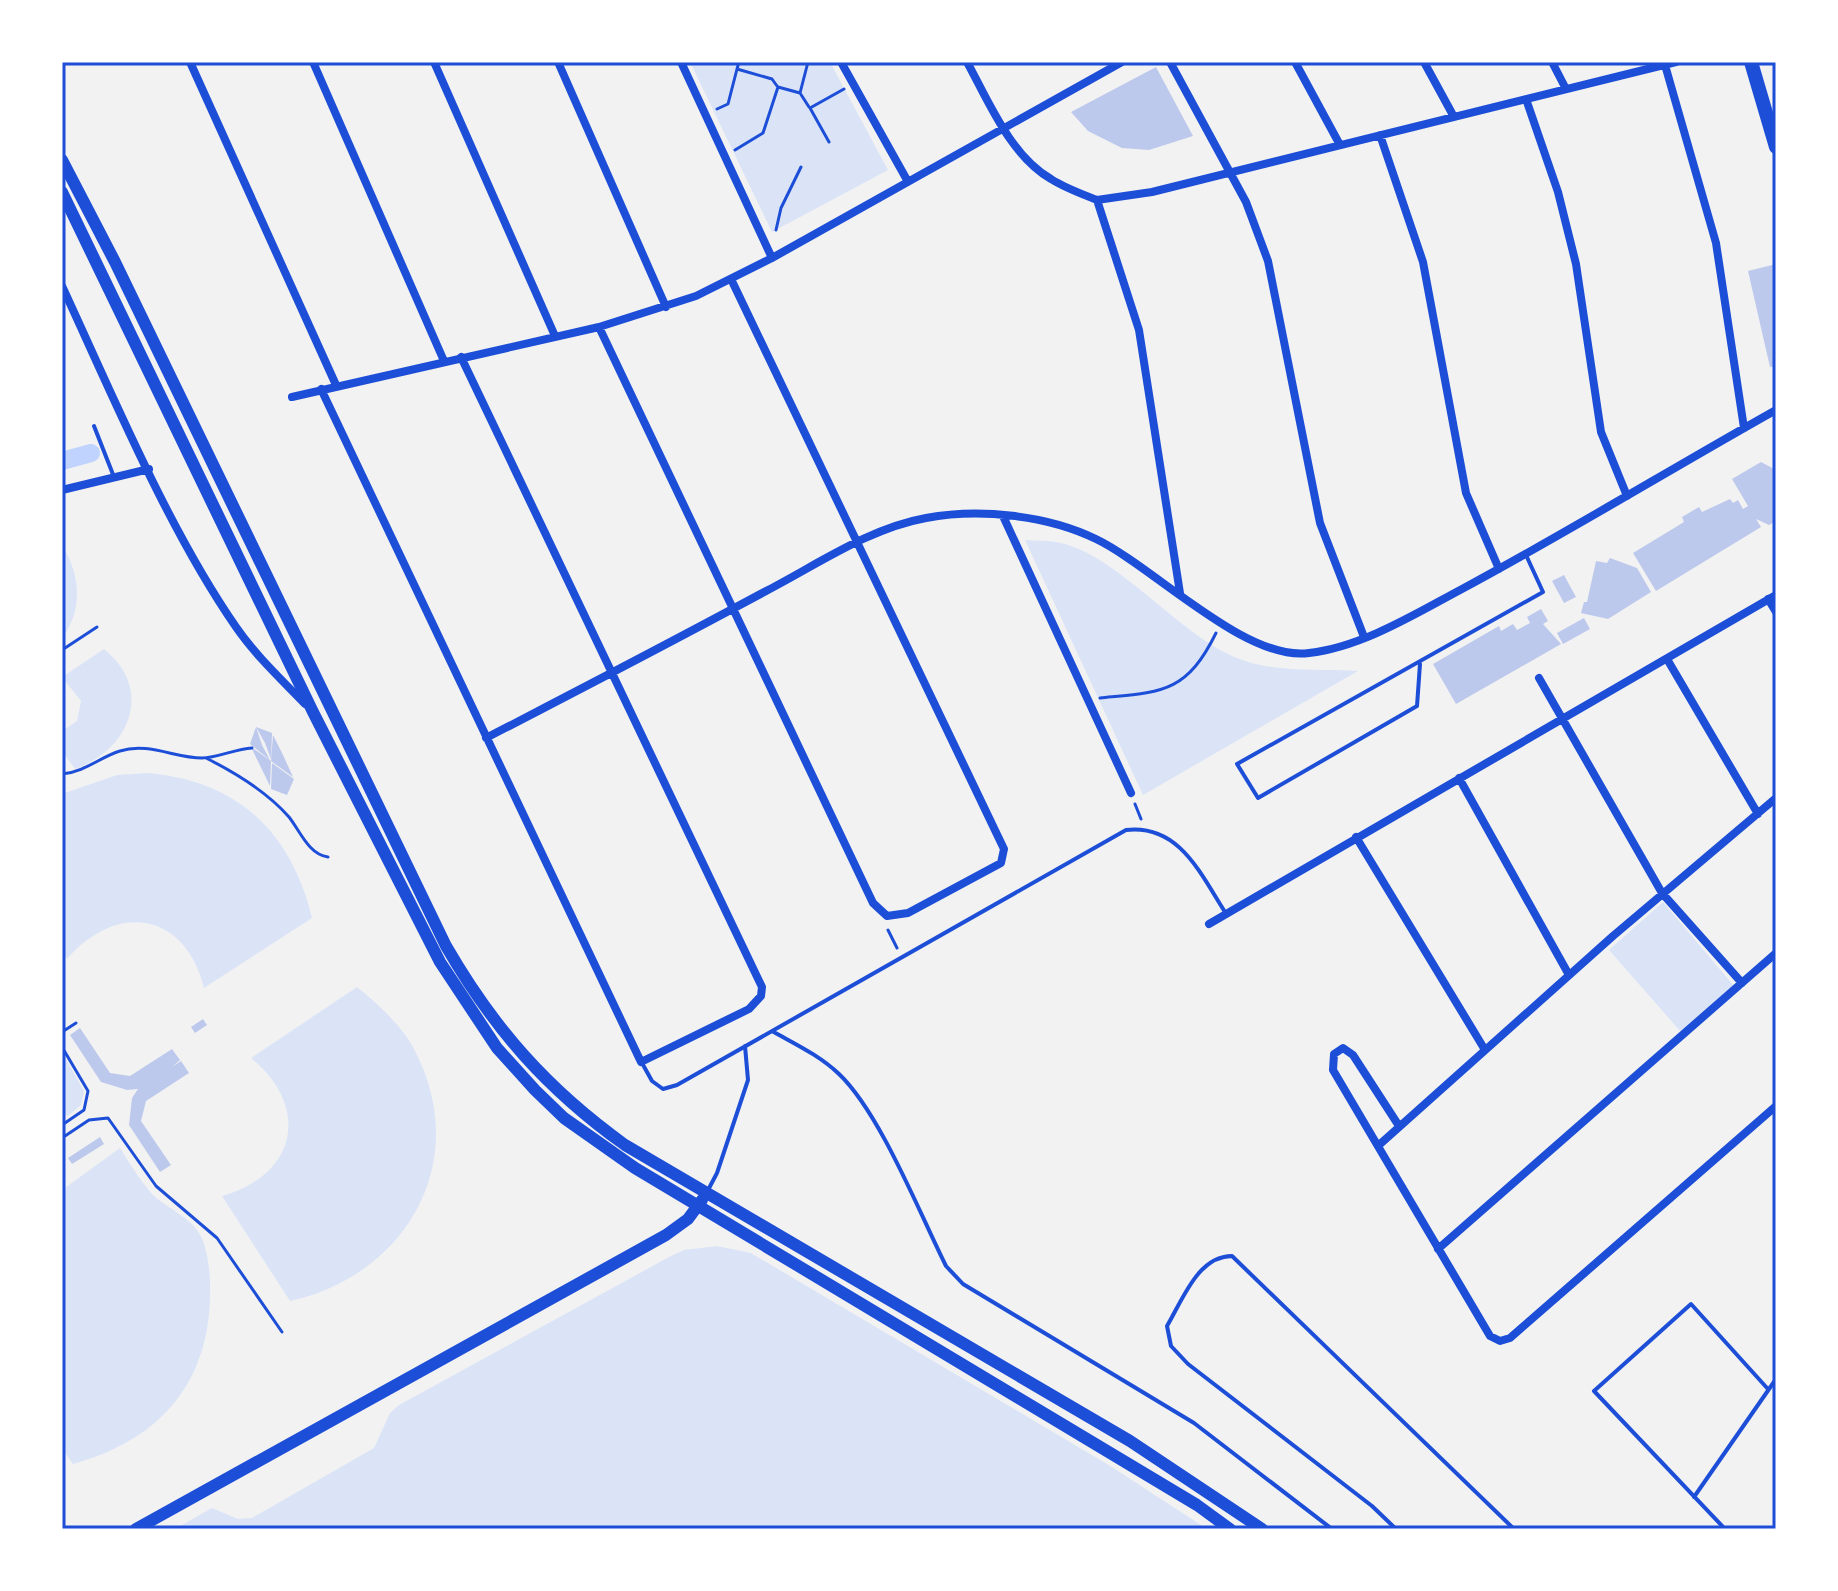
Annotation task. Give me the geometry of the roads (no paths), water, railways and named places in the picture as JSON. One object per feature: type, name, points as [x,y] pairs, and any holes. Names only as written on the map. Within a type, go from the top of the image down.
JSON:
[{"type":"main road","points":[[1751,62],[1776,147]]},
{"type":"main road","points":[[62,160],[462,974],[515,1048],[552,1088],[625,1145],[1130,1441],[1262,1529]]},
{"type":"main road","points":[[62,192],[313,712],[440,962],[497,1048],[564,1118],[698,1206],[1184,1497],[1230,1529]]},
{"type":"main road","points":[[136,1529],[666,1235],[698,1206],[706,1194]]},
{"type":"street","points":[[190,62],[336,385]]},
{"type":"street","points":[[313,62],[444,361]]},
{"type":"street","points":[[434,62],[555,336]]},
{"type":"street","points":[[558,62],[666,307]]},
{"type":"street","points":[[681,62],[772,258]]},
{"type":"street","points":[[841,62],[907,180]]},
{"type":"street","points":[[967,62],[1002,127],[1049,178],[1097,200],[1152,192],[1676,62]]},
{"type":"street","points":[[292,397],[599,327],[666,307],[772,258],[1122,62]]},
{"type":"street","points":[[1170,62],[1230,172],[1268,261],[1320,523],[1364,637]]},
{"type":"street","points":[[1295,62],[1340,145]]},
{"type":"street","points":[[1424,62],[1454,117]]},
{"type":"street","points":[[1552,62],[1566,89]]},
{"type":"street","points":[[1665,65],[1716,243],[1744,428]]},
{"type":"street","points":[[1526,99],[1558,192],[1576,264],[1601,432],[1627,496]]},
{"type":"street","points":[[1380,135],[1423,262],[1466,493],[1499,569]]},
{"type":"street","points":[[1097,200],[1139,330],[1180,593]]},
{"type":"street","points":[[599,327],[880,912],[887,916],[908,913],[997,865],[1004,858],[1004,849],[731,279]]},
{"type":"street","points":[[62,286],[196,561],[238,630],[313,712]]},
{"type":"street","points":[[321,389],[641,1062],[749,1009],[761,996],[758,976],[610,674],[461,357]]},
{"type":"street","points":[[486,738],[857,543],[926,518],[1003,516],[1055,524],[1094,538],[1256,643],[1285,653],[1306,654],[1364,637],[1499,569],[1776,410]]},
{"type":"street","points":[[62,490],[149,469]]},
{"type":"street","points":[[1003,516],[1131,793]]},
{"type":"street","points":[[1209,924],[1772,597],[1776,612]]},
{"type":"street","points":[[1667,659],[1758,814]]},
{"type":"street","points":[[1539,678],[1662,893],[1742,983]]},
{"type":"street","points":[[1459,778],[1569,975]]},
{"type":"street","points":[[1379,1145],[1662,893],[1776,798]]},
{"type":"street","points":[[1356,837],[1485,1050]]},
{"type":"street","points":[[1438,1249],[1776,953]]},
{"type":"street","points":[[1399,1126],[1353,1055],[1343,1048],[1334,1054],[1333,1070],[1490,1336],[1505,1340],[1776,1106]]},
{"type":"lane","points":[[94,426],[114,477]]},
{"type":"lane","points":[[1420,664],[1417,706],[1258,798],[1237,764],[1420,664],[1543,592],[1526,554]]},
{"type":"lane","points":[[641,1062],[652,1081],[663,1089],[772,1031],[1126,830],[1144,828],[1160,832],[1176,844],[1196,867],[1226,914]]},
{"type":"lane","points":[[772,1031],[815,1055],[839,1074],[862,1100],[946,1266],[963,1284],[1194,1423],[1332,1529]]},
{"type":"lane","points":[[706,1194],[717,1173],[748,1080],[745,1046]]},
{"type":"lane","points":[[1396,1529],[1372,1506],[1188,1364],[1171,1346],[1167,1326],[1205,1264],[1217,1256],[1232,1256],[1514,1529]]},
{"type":"lane","points":[[1725,1529],[1594,1391],[1691,1304],[1767,1388]]},
{"type":"lane","points":[[1694,1497],[1776,1379]]},
{"type":"waterway","points":[[62,461],[91,453]]}]
